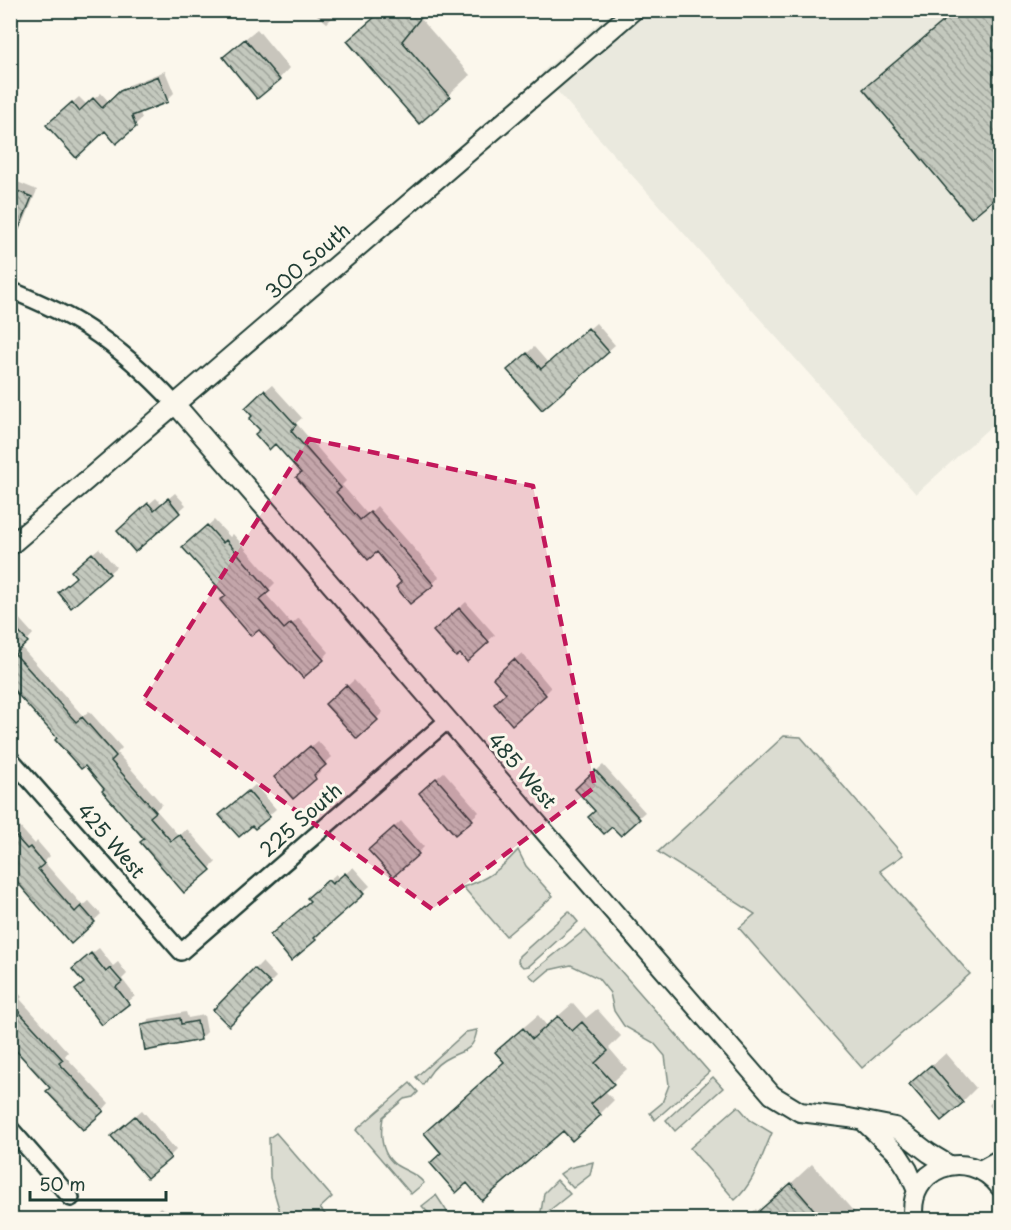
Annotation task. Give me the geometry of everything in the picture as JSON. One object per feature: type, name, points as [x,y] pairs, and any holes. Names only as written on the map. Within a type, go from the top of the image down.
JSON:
[{"type":"street","name":"300 South","points":[[10,546],[634,10]]},
{"type":"street","points":[[10,290],[46,305],[88,328],[146,373],[175,404]]},
{"type":"street","name":"485 West","points":[[175,404],[772,1095],[800,1112],[895,1127],[949,1166]]},
{"type":"street","name":"225 South","points":[[181,952],[448,720]]},
{"type":"street","name":"425 West","points":[[10,758],[181,952]]},
{"type":"street","points":[[863,1121],[897,1154],[908,1170],[917,1191]]},
{"type":"street","points":[[10,1128],[71,1198]]},
{"type":"street","points":[[982,1169],[1000,1159]]},
{"type":"street","points":[[914,1220],[917,1191],[931,1175],[949,1166],[972,1165],[982,1169],[993,1177],[1000,1187]]},
{"type":"highlighted area","points":[[309,439],[533,486],[595,787],[432,909],[143,700]]},
{"type":"shaded area","points":[[613,11],[1000,11],[1000,418],[916,494],[541,73]]},
{"type":"shaded area","points":[[784,736],[801,737],[903,855],[880,871],[970,974],[862,1068],[739,928],[755,914],[658,852]]},
{"type":"shaded area","points":[[518,850],[526,866],[553,896],[506,936],[463,887],[494,873]]},
{"type":"shaded area","points":[[569,911],[578,922],[529,966],[523,967],[518,962],[519,956]]},
{"type":"shaded area","points":[[585,930],[709,1072],[655,1120],[650,1113],[662,1103],[669,1085],[665,1056],[654,1043],[624,1026],[614,1011],[610,993],[598,978],[571,965],[549,970],[536,981],[529,975]]},
{"type":"shaded area","points":[[477,1030],[470,1047],[440,1062],[423,1085],[416,1077],[466,1032]]},
{"type":"shaded area","points":[[713,1077],[723,1088],[675,1131],[666,1120]]},
{"type":"shaded area","points":[[410,1083],[418,1092],[413,1097],[404,1099],[383,1117],[382,1130],[387,1155],[396,1165],[418,1177],[424,1183],[411,1194],[356,1130]]},
{"type":"shaded area","points":[[738,1106],[750,1120],[772,1133],[752,1178],[735,1200],[690,1148]]},
{"type":"shaded area","points":[[276,1133],[332,1197],[320,1208],[329,1219],[282,1219],[270,1178],[269,1138]]},
{"type":"shaded area","points":[[593,1162],[590,1175],[573,1188],[560,1174],[569,1168]]},
{"type":"shaded area","points":[[557,1180],[570,1194],[540,1218],[544,1193]]},
{"type":"shaded area","points":[[436,1195],[450,1219],[434,1219],[422,1206]]},
{"type":"building","points":[[383,10],[427,10],[402,41],[450,97],[419,124],[347,41]]},
{"type":"building","points":[[957,10],[1000,10],[1000,194],[971,218],[863,89]]},
{"type":"building","points":[[245,39],[280,80],[257,99],[223,57]]},
{"type":"building","points":[[158,76],[168,102],[132,116],[136,127],[116,144],[105,131],[76,158],[46,125],[72,102],[79,111],[93,98],[102,108],[120,91]]},
{"type":"building","points":[[10,188],[32,197],[11,248],[10,248]]},
{"type":"building","points":[[588,328],[609,352],[542,410],[507,370],[527,353],[541,369]]},
{"type":"building","points":[[264,390],[296,425],[291,431],[341,488],[336,492],[360,520],[370,512],[434,585],[410,604],[396,587],[401,582],[377,552],[368,560],[296,477],[301,473],[275,444],[269,450],[255,434],[260,430],[249,419],[252,416],[245,408]]},
{"type":"building","points":[[168,498],[180,513],[135,552],[117,531],[148,503],[154,510]]},
{"type":"building","points":[[207,525],[223,543],[226,540],[270,591],[259,600],[284,629],[291,623],[324,660],[303,678],[259,630],[251,636],[220,600],[226,596],[182,547]]},
{"type":"building","points":[[92,553],[110,574],[71,608],[58,592],[76,577],[71,571]]},
{"type":"building","points":[[459,608],[489,642],[467,662],[460,654],[456,657],[433,631]]},
{"type":"building","points":[[10,623],[28,642],[15,654],[76,722],[82,717],[116,756],[111,761],[156,812],[150,817],[171,841],[180,835],[211,870],[184,893],[140,842],[144,839],[102,791],[104,789],[85,766],[81,769],[55,740],[57,738],[10,686]]},
{"type":"building","points":[[514,659],[546,695],[512,725],[494,704],[506,693],[493,678]]},
{"type":"building","points":[[346,685],[378,720],[357,739],[325,704]]},
{"type":"building","points":[[310,746],[326,765],[314,775],[316,779],[293,799],[274,777]]},
{"type":"building","points":[[595,770],[640,819],[621,836],[612,827],[604,834],[588,817],[595,811],[575,789]]},
{"type":"building","points":[[436,778],[473,820],[455,835],[419,793]]},
{"type":"building","points":[[248,791],[270,817],[255,829],[252,826],[239,837],[219,815]]},
{"type":"building","points":[[394,827],[419,854],[393,877],[368,850]]},
{"type":"building","points":[[10,830],[27,849],[30,847],[44,864],[38,869],[75,912],[81,906],[95,922],[71,944],[10,874]]},
{"type":"building","points":[[345,873],[364,894],[291,961],[270,935],[310,901],[307,898],[328,880],[332,884]]},
{"type":"building","points":[[91,953],[106,972],[110,968],[122,982],[116,987],[129,1004],[102,1025],[75,990],[84,983],[72,969]]},
{"type":"building","points":[[254,968],[271,984],[229,1026],[213,1010]]},
{"type":"building","points":[[10,1002],[63,1060],[59,1063],[104,1111],[83,1130],[46,1091],[50,1088],[10,1044]]},
{"type":"building","points":[[558,1016],[572,1031],[582,1022],[608,1051],[595,1063],[614,1084],[591,1104],[601,1115],[572,1141],[563,1131],[482,1201],[467,1183],[456,1193],[430,1163],[441,1153],[424,1133],[504,1062],[495,1052],[523,1028],[532,1039]]},
{"type":"building","points":[[180,1018],[181,1024],[197,1021],[201,1040],[145,1051],[141,1025]]},
{"type":"building","points":[[931,1065],[963,1103],[941,1121],[909,1084]]},
{"type":"building","points":[[135,1116],[171,1158],[147,1178],[111,1136]]},
{"type":"building","points":[[791,1183],[823,1220],[767,1220],[759,1211]]}]
